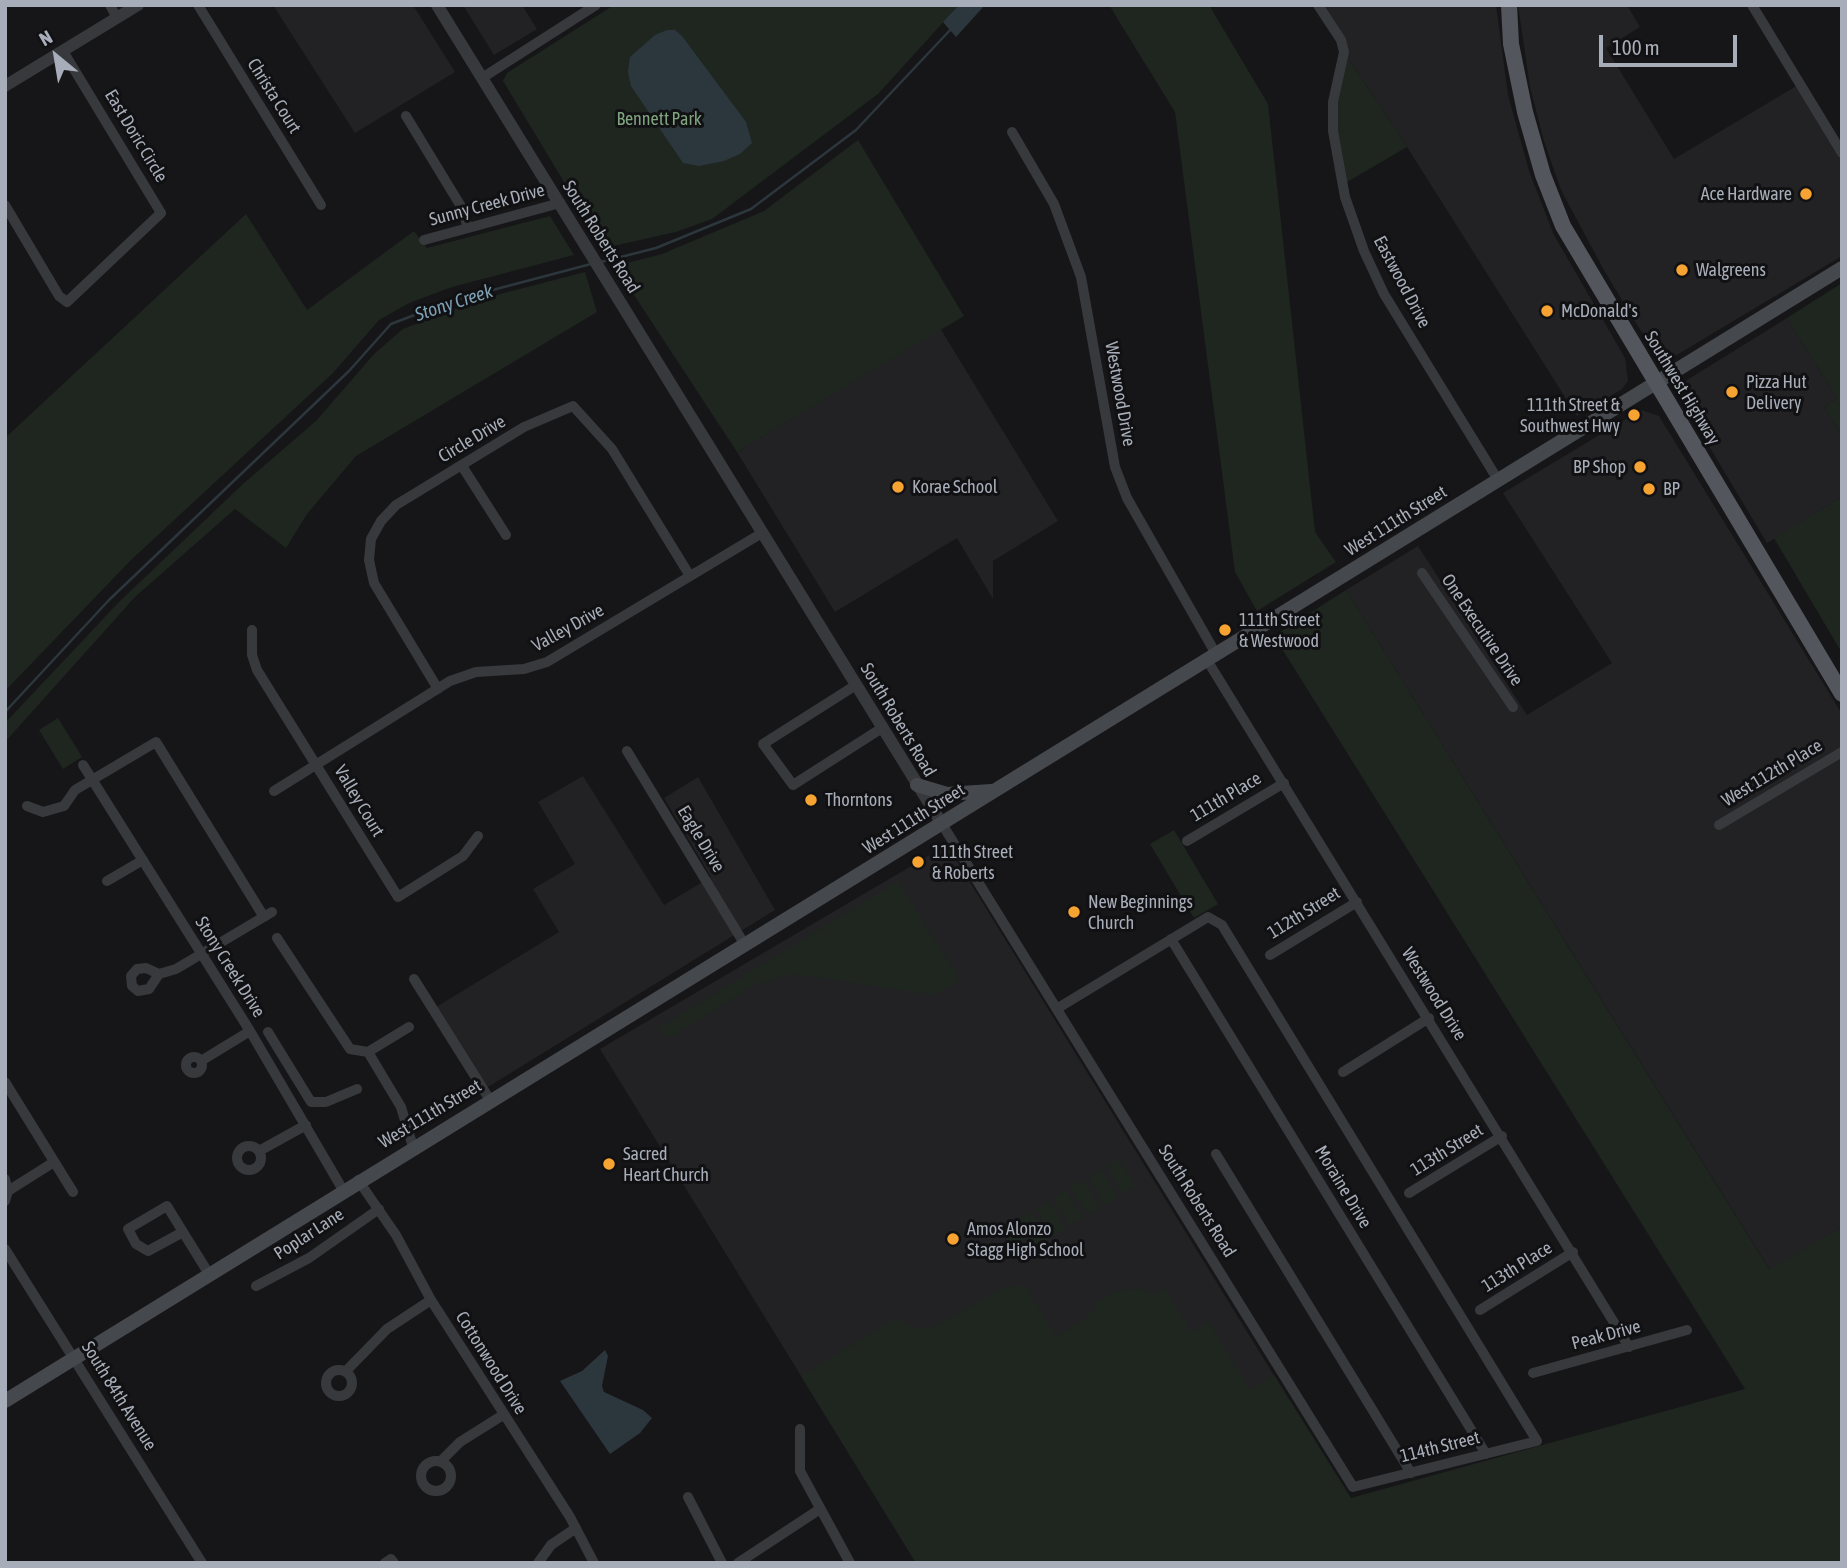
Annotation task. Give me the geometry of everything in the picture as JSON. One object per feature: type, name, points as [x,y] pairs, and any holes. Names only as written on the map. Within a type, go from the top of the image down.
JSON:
[{"type":"main road","name":"Southwest Highway","points":[[1509,5],[1511,44],[1525,111],[1543,175],[1563,226],[1842,694]]},
{"type":"main road","name":"West 111th Street","points":[[5,1401],[358,1180],[996,791],[1842,268]]},
{"type":"main road","points":[[917,785],[953,794],[996,791]]},
{"type":"street","points":[[110,5],[117,18]]},
{"type":"street","points":[[5,86],[138,5]]},
{"type":"street","name":"Christa Court","points":[[198,5],[321,205]]},
{"type":"street","name":"South Roberts Road","points":[[437,5],[1353,1487]]},
{"type":"street","points":[[482,78],[596,5]]},
{"type":"street","name":"Eastwood Drive","points":[[1318,5],[1341,40],[1344,52],[1333,102],[1333,131],[1345,197],[1359,240],[1384,293],[1498,480]]},
{"type":"street","points":[[1752,5],[1842,153]]},
{"type":"street","name":"East Doric Circle","points":[[5,205],[59,296],[67,302],[156,220],[160,207],[63,51]]},
{"type":"street","points":[[406,116],[463,208],[468,228]]},
{"type":"street","name":"Westwood Drive","points":[[1012,132],[1054,204],[1081,277],[1115,467],[1123,488],[1211,657],[1284,783],[1629,1347]]},
{"type":"street","name":"Sunny Creek Drive","points":[[424,240],[560,204]]},
{"type":"street","name":"Circle Drive","points":[[438,689],[374,583],[369,549],[375,530],[390,511],[524,427],[573,406],[612,449],[690,576]]},
{"type":"street","points":[[462,466],[506,535]]},
{"type":"street","name":"Valley Drive","points":[[274,791],[438,689],[476,672],[524,669],[547,663],[762,533]]},
{"type":"street","name":"One Executive Drive","points":[[1422,573],[1513,707]]},
{"type":"street","name":"Valley Court","points":[[252,630],[251,655],[257,670],[398,897],[463,856],[478,836]]},
{"type":"street","points":[[856,685],[763,744],[793,785],[882,728]]},
{"type":"street","points":[[27,806],[43,812],[54,811],[64,806],[75,790],[156,742],[268,915],[202,956],[159,974]]},
{"type":"street","name":"Eagle Drive","points":[[627,751],[745,944]]},
{"type":"street","name":"West 112th Place","points":[[1719,825],[1842,752]]},
{"type":"street","name":"Stony Creek Drive","points":[[83,765],[250,1031],[343,1190]]},
{"type":"street","name":"111th Place","points":[[1187,841],[1284,783]]},
{"type":"street","points":[[107,881],[143,860]]},
{"type":"street","name":"112th Street","points":[[1270,955],[1357,902]]},
{"type":"street","name":"114th Street","points":[[1171,939],[1208,917],[1222,925],[1536,1441],[1353,1487]]},
{"type":"street","points":[[277,939],[350,1049],[368,1052],[409,1027]]},
{"type":"street","points":[[1058,1008],[1171,939]]},
{"type":"street","name":"Moraine Drive","points":[[1171,939],[1486,1454]]},
{"type":"street","points":[[414,979],[490,1100]]},
{"type":"street","points":[[1343,1072],[1429,1018]]},
{"type":"street","points":[[201,1061],[250,1031]]},
{"type":"street","points":[[268,1032],[314,1104],[357,1089]]},
{"type":"street","points":[[368,1052],[401,1107],[413,1147]]},
{"type":"street","points":[[277,1076],[290,1069]]},
{"type":"street","points":[[5,1082],[74,1192]]},
{"type":"street","points":[[259,1151],[306,1125]]},
{"type":"street","name":"113th Street","points":[[1409,1193],[1502,1136]]},
{"type":"street","points":[[1216,1154],[1411,1473]]},
{"type":"street","points":[[5,1179],[7,1196],[54,1162]]},
{"type":"street","name":"Cottonwood Drive","points":[[358,1180],[379,1209],[503,1415],[576,1528],[594,1563]]},
{"type":"street","points":[[183,1231],[148,1251],[135,1244],[128,1229],[167,1206],[183,1231],[209,1274]]},
{"type":"street","name":"Poplar Lane","points":[[256,1286],[309,1258],[379,1209]]},
{"type":"street","name":"South 84th Avenue","points":[[5,1250],[202,1563]]},
{"type":"street","name":"113th Place","points":[[1480,1310],[1573,1252]]},
{"type":"street","points":[[346,1371],[387,1329],[432,1300]]},
{"type":"street","name":"Peak Drive","points":[[1533,1373],[1687,1330]]},
{"type":"street","points":[[441,1461],[460,1442],[503,1415]]},
{"type":"street","points":[[800,1429],[800,1471],[850,1563]]},
{"type":"street","points":[[688,1497],[722,1563]]},
{"type":"street","points":[[738,1563],[820,1509]]},
{"type":"street","points":[[538,1563],[551,1545],[576,1528]]},
{"type":"street","points":[[385,1563],[391,1559],[394,1563]]},
{"type":"shaded area","points":[[273,5],[413,5],[455,72],[355,133]]},
{"type":"shaded area","points":[[463,5],[522,5],[537,29],[494,55]]},
{"type":"shaded area","points":[[959,5],[985,5],[956,37],[943,22]]},
{"type":"shaded area","points":[[1322,5],[1496,5],[1508,95],[1529,171],[1554,235],[1625,358],[1628,381],[1622,389],[1577,416],[1344,52]]},
{"type":"shaded area","points":[[1518,5],[1627,5],[1640,27],[1606,48],[1674,159],[1798,85],[1842,160],[1842,256],[1675,356],[1663,357],[1652,349],[1605,272],[1561,190],[1544,141],[1530,87]]},
{"type":"shaded area","points":[[675,30],[682,36],[746,122],[752,143],[740,154],[724,161],[699,166],[683,163],[631,86],[628,72],[630,57],[655,35]]},
{"type":"shaded area","points":[[1787,318],[1837,398],[1824,407],[1842,434],[1842,497],[1767,543],[1682,401],[1680,393],[1687,380]]},
{"type":"shaded area","name":"Korae School","points":[[940,328],[1058,521],[993,561],[993,599],[957,538],[835,612],[737,452]]},
{"type":"shaded area","points":[[1641,410],[1659,416],[1842,714],[1842,1227],[1770,1270],[1346,590],[1418,546],[1527,715],[1612,663],[1503,493]]},
{"type":"shaded area","points":[[583,776],[664,905],[711,877],[664,798],[698,777],[775,910],[483,1090],[433,1009],[559,932],[533,889],[575,864],[538,802]]},
{"type":"shaded area","name":"Amos Alonzo Stagg High School","points":[[947,845],[1362,1516],[916,1563],[600,1049]]},
{"type":"shaded area","points":[[605,1350],[608,1356],[602,1386],[604,1392],[643,1410],[652,1418],[640,1433],[610,1454],[560,1381],[582,1371]]},
{"type":"green space","name":"Bennett Park","points":[[614,5],[959,5],[878,94],[712,219],[676,232],[604,248],[503,81],[507,73]]},
{"type":"green space","points":[[1109,5],[1209,5],[1268,104],[1315,532],[1336,562],[1257,611],[1235,572],[1175,112]]},
{"type":"green space","points":[[1344,52],[1407,147],[1342,185],[1333,131]]},
{"type":"green space","points":[[858,140],[964,316],[737,452],[615,266],[662,254],[764,211]]},
{"type":"green space","points":[[246,214],[307,310],[414,231],[427,248],[550,216],[574,255],[452,287],[409,303],[379,320],[333,373],[131,560],[5,691],[5,438]]},
{"type":"green space","points":[[585,272],[597,312],[356,456],[307,514],[286,548],[235,509],[135,597],[5,742],[5,723],[120,601],[244,483],[316,421],[375,353],[403,329],[481,299]]},
{"type":"green space","points":[[1842,283],[1842,434],[1824,407],[1837,398],[1787,318]]},
{"type":"green space","points":[[1842,497],[1842,653],[1774,538]]},
{"type":"green space","points":[[1346,590],[1769,1269],[1842,1227],[1842,1563],[916,1563],[801,1376],[896,1318],[911,1327],[929,1329],[1001,1289],[1024,1284],[1056,1336],[1085,1319],[1100,1300],[1113,1292],[1135,1288],[1156,1293],[1164,1288],[1192,1333],[1209,1322],[1250,1390],[1274,1375],[1351,1498],[1745,1389],[1274,636]]},
{"type":"green space","points":[[58,718],[82,757],[63,769],[39,730]]},
{"type":"green space","points":[[1174,830],[1218,904],[1194,918],[1150,844]]},
{"type":"green space","points":[[898,881],[960,980],[934,995],[792,974],[755,985],[670,1038],[657,1029]]},
{"type":"green space","points":[[1118,1158],[1136,1186],[1123,1194],[1106,1166]]},
{"type":"green space","points":[[1101,1169],[1118,1197],[1105,1205],[1088,1177]]},
{"type":"green space","points":[[1083,1180],[1101,1208],[1088,1215],[1070,1187]]},
{"type":"green space","points":[[1066,1190],[1083,1218],[1070,1226],[1053,1198]]},
{"type":"green space","points":[[1049,1201],[1066,1229],[1053,1237],[1036,1209]]},
{"type":"green space","points":[[1031,1212],[1048,1240],[1035,1247],[1018,1219]]},
{"type":"green space","points":[[1013,1222],[1030,1251],[1018,1258],[1000,1230]]},
{"type":"waterway","name":"Stony Creek","points":[[601,262],[656,248],[751,209],[856,130],[952,28]]},
{"type":"waterway","name":"Stony Creek","points":[[5,712],[109,600],[349,371],[391,324],[451,301],[591,264]]},
{"type":"place","name":"Ace Hardware","points":[[1806,194]]},
{"type":"place","name":"Walgreens","points":[[1682,270]]},
{"type":"place","name":"McDonald's","points":[[1547,311]]},
{"type":"place","name":"Pizza Hut Delivery","points":[[1732,392]]},
{"type":"place","name":"111th Street & Southwest Hwy","points":[[1634,415]]},
{"type":"place","name":"BP Shop","points":[[1640,467]]},
{"type":"place","name":"Korae School","points":[[898,487]]},
{"type":"place","name":"BP","points":[[1649,489]]},
{"type":"place","name":"111th Street & Westwood","points":[[1225,630]]},
{"type":"place","name":"Thorntons","points":[[811,800]]},
{"type":"place","name":"111th Street & Roberts","points":[[918,862]]},
{"type":"place","name":"New Beginnings Church","points":[[1074,912]]},
{"type":"place","name":"Sacred Heart Church","points":[[609,1164]]},
{"type":"place","name":"Amos Alonzo Stagg High School","points":[[953,1239]]}]
